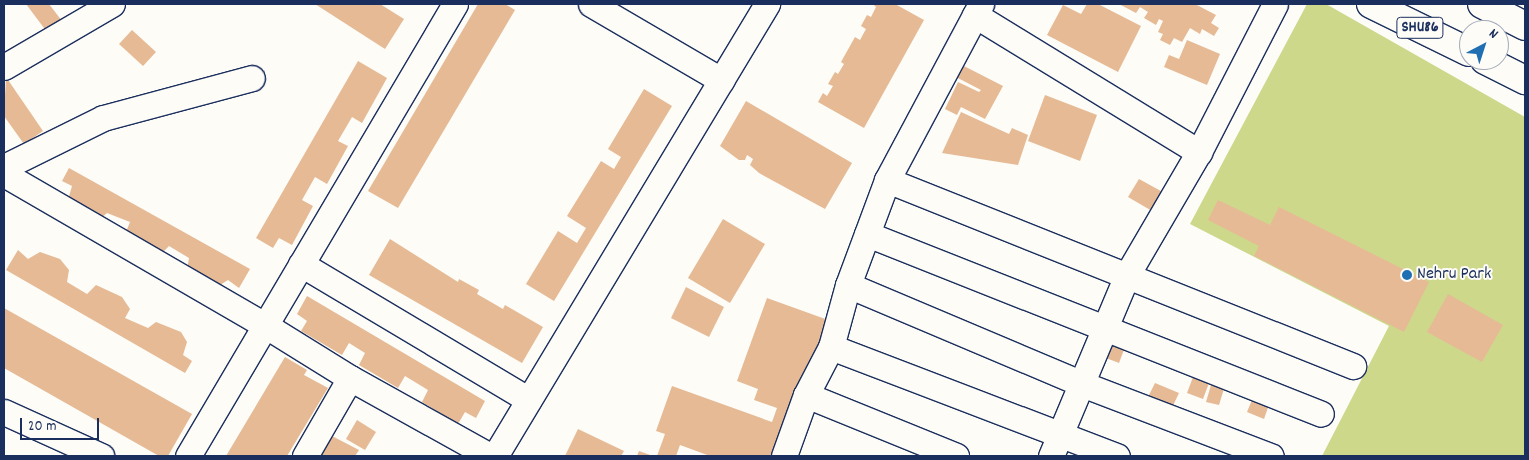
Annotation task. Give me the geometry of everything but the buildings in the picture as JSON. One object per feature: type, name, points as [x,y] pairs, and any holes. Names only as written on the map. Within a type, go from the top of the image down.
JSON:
[{"type":"main road","name":"SHU86","points":[[1371,4],[1459,47]]},
{"type":"main road","points":[[1482,4],[1525,26]]},
{"type":"main road","points":[[1505,70],[1525,80]]},
{"type":"street","points":[[4,67],[112,4]]},
{"type":"street","points":[[188,456],[264,324],[455,4]]},
{"type":"street","points":[[591,4],[721,80]]},
{"type":"street","points":[[495,456],[767,4]]},
{"type":"street","points":[[1051,456],[1059,433],[1082,384],[1127,275],[1199,152],[1275,4]]},
{"type":"street","points":[[790,454],[806,395],[831,347],[848,285],[887,180],[978,9],[1199,152]]},
{"type":"street","points":[[4,167],[103,118],[252,78]]},
{"type":"street","points":[[4,174],[264,324],[350,378],[490,456]]},
{"type":"street","points":[[887,180],[1353,366]]},
{"type":"street","points":[[868,234],[1321,414]]},
{"type":"street","points":[[301,264],[529,400]]},
{"type":"street","points":[[848,285],[1082,384],[1271,456]]},
{"type":"street","points":[[831,347],[1117,456]]},
{"type":"street","points":[[305,456],[350,378]]},
{"type":"street","points":[[806,395],[956,456]]},
{"type":"street","points":[[4,412],[101,456]]},
{"type":"green space","name":"Nehru Park","points":[[1307,4],[1326,4],[1525,117],[1525,456],[1322,456],[1389,326],[1190,224]]},
{"type":"place","name":"Nehru Park","points":[[1407,275]]}]
